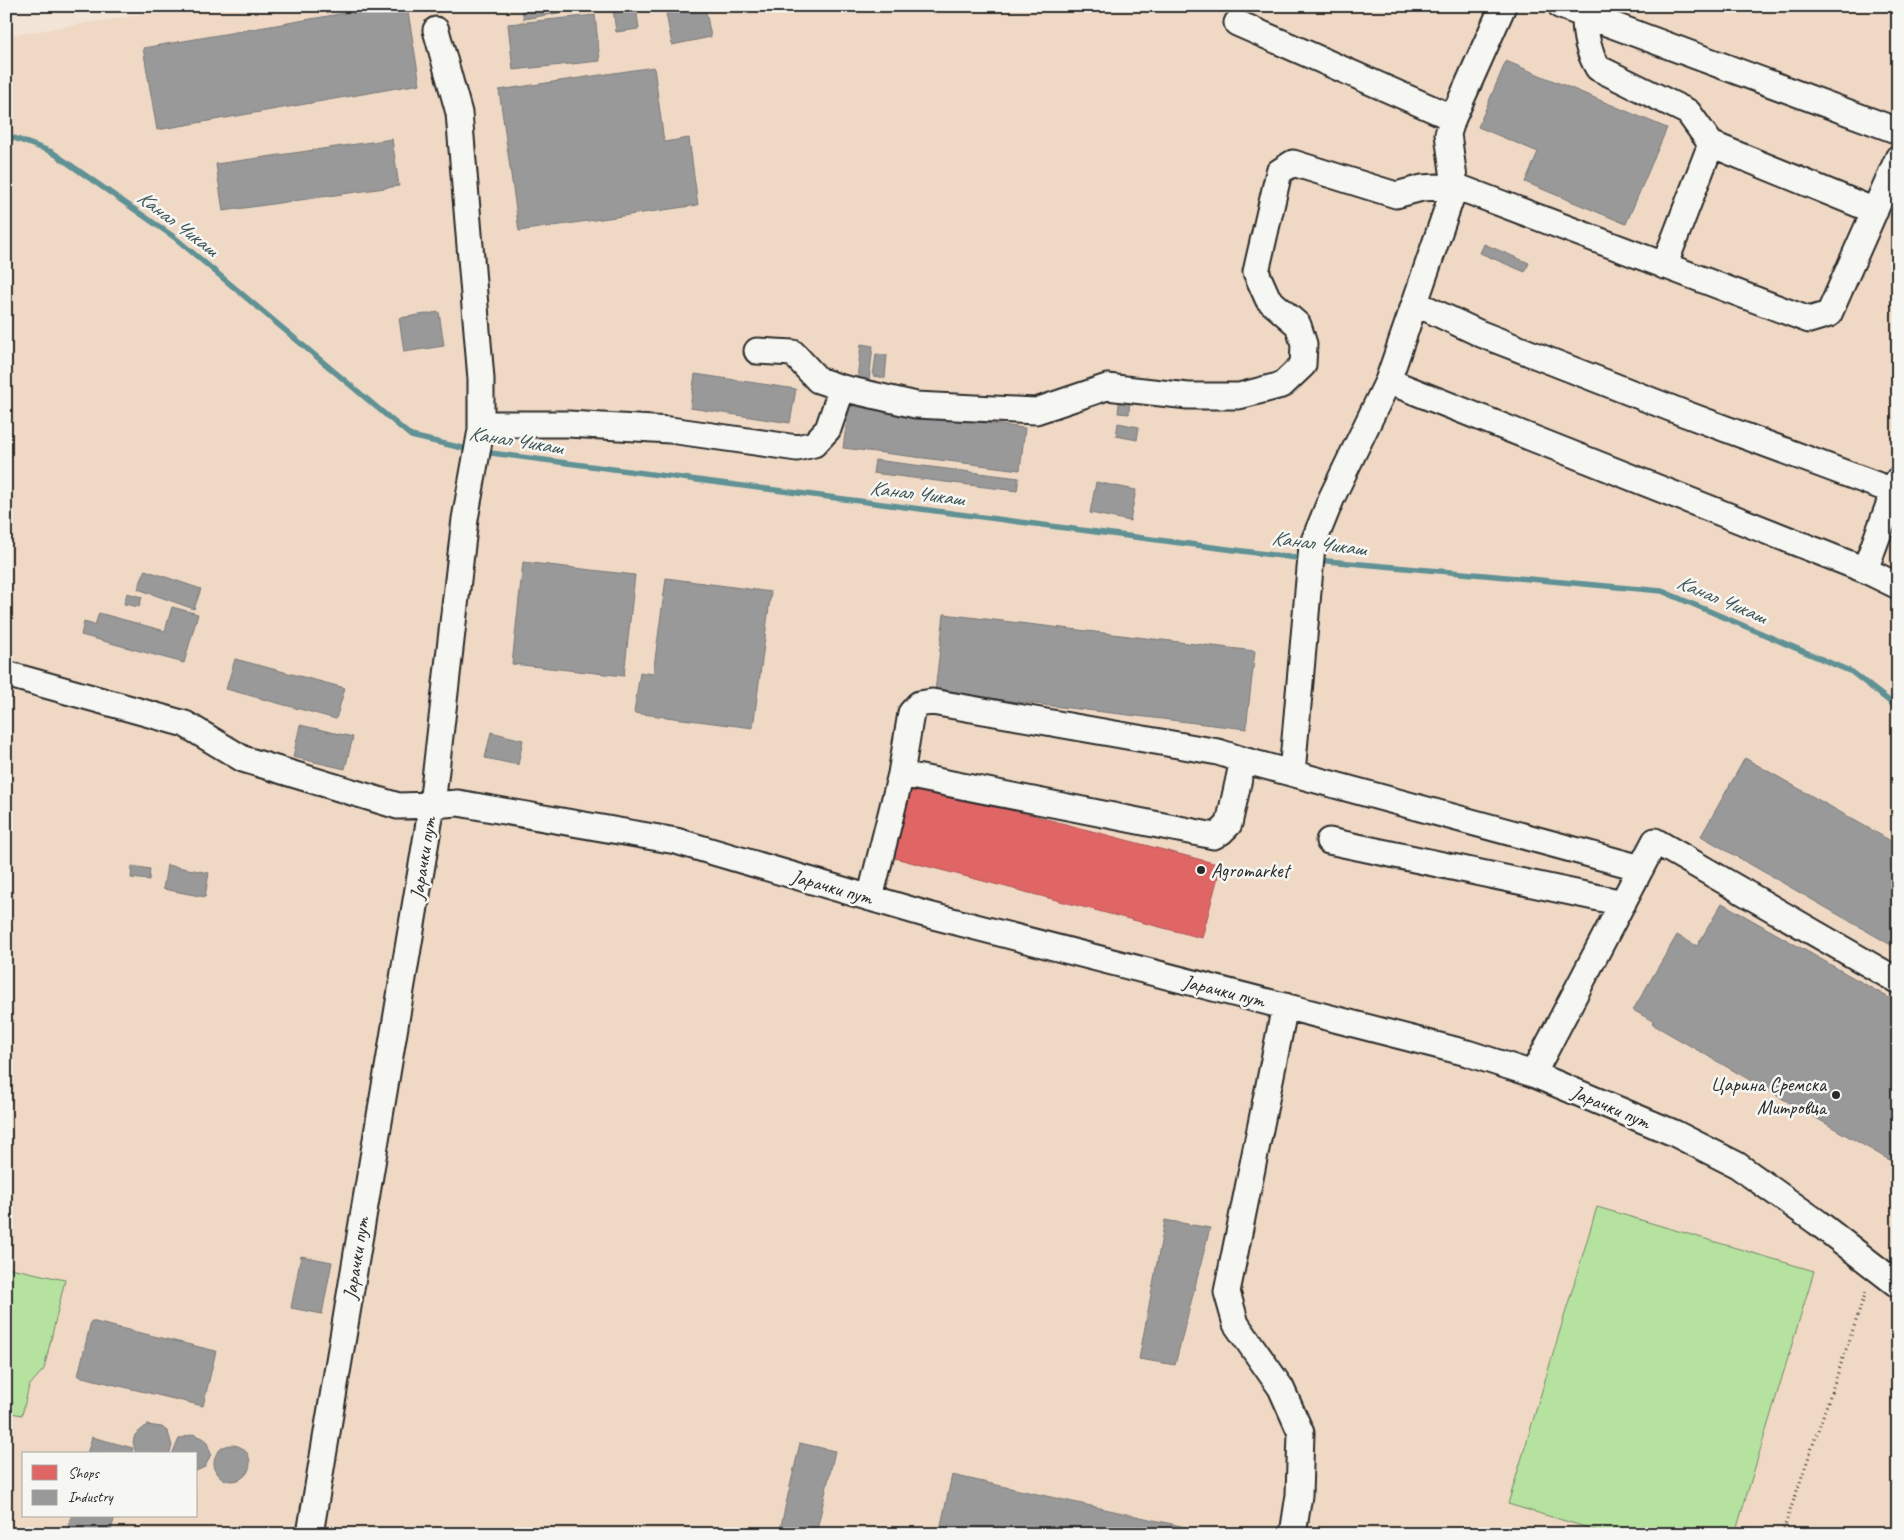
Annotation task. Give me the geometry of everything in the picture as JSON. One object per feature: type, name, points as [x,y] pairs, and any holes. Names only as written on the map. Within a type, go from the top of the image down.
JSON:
[{"type":"street","points":[[1292,773],[1312,546],[1332,497],[1388,382],[1455,186],[1448,134],[1453,118],[1503,6]]},
{"type":"street","points":[[1561,6],[1898,131]]},
{"type":"street","points":[[1585,16],[1585,34],[1590,54],[1598,68],[1688,112],[1711,144],[1875,211]]},
{"type":"street","points":[[1237,23],[1453,118]]},
{"type":"street","points":[[6,674],[184,724],[243,759],[398,806],[432,805],[465,519],[481,427],[481,379],[459,113],[436,30]]},
{"type":"street","points":[[1664,266],[1711,144]]},
{"type":"street","points":[[757,351],[793,353],[818,380],[842,388],[916,405],[1036,411],[1107,387],[1188,396],[1231,396],[1282,385],[1303,365],[1304,344],[1298,325],[1268,299],[1256,272],[1279,172],[1293,163],[1396,195],[1422,188],[1455,186],[1809,320],[1830,314],[1898,158]]},
{"type":"street","points":[[1415,303],[1481,334],[1683,413],[1896,486],[1865,570]]},
{"type":"street","points":[[1388,382],[1865,570],[1898,586]]},
{"type":"street","points":[[481,427],[568,424],[670,430],[797,448],[814,444],[828,429],[842,388]]},
{"type":"street","points":[[870,898],[901,774],[911,713],[919,704],[932,702],[1218,752],[1641,868]]},
{"type":"street","points":[[901,774],[1214,836],[1229,824],[1244,760]]},
{"type":"street","name":"Јарачки пут","points":[[310,1534],[432,805],[458,803],[676,841],[925,914],[1467,1053],[1534,1074],[1674,1133],[1737,1165],[1898,1285]]},
{"type":"street","points":[[1329,841],[1622,903]]},
{"type":"street","points":[[1534,1074],[1655,841],[1898,981]]},
{"type":"street","points":[[1285,1006],[1227,1292],[1236,1324],[1281,1388],[1301,1433],[1299,1495],[1294,1534]]},
{"type":"path","points":[[1782,1534],[1875,1266]]},
{"type":"shaded area","points":[[193,6],[1898,6],[1898,1534],[6,1534],[6,36]]},
{"type":"green space","points":[[1597,1207],[1814,1271],[1735,1534],[1609,1534],[1508,1504]]},
{"type":"green space","points":[[6,1267],[65,1280],[44,1369],[29,1386],[22,1415],[6,1412]]},
{"type":"building: Shops","points":[[906,782],[1221,865],[1202,938],[887,856]]},
{"type":"building: Industry","points":[[386,6],[407,6],[420,84],[157,130],[143,48]]},
{"type":"building: Industry","points":[[521,6],[597,6],[524,19]]},
{"type":"building: Industry","points":[[636,6],[639,29],[616,32],[613,9]]},
{"type":"building: Industry","points":[[705,6],[711,37],[672,45],[666,13]]},
{"type":"building: Industry","points":[[595,15],[600,61],[513,70],[508,24]]},
{"type":"building: Industry","points":[[1506,61],[1667,128],[1626,224],[1525,182],[1538,152],[1478,127]]},
{"type":"building: Industry","points":[[654,67],[664,142],[689,138],[698,205],[519,231],[499,90]]},
{"type":"building: Industry","points":[[392,139],[399,186],[223,211],[216,164]]},
{"type":"building: Industry","points":[[1484,244],[1529,263],[1525,272],[1480,253]]},
{"type":"building: Industry","points":[[439,312],[444,346],[404,352],[399,318]]},
{"type":"building: Industry","points":[[861,344],[873,346],[869,381],[857,379]]},
{"type":"building: Industry","points":[[876,354],[887,355],[885,378],[873,376]]},
{"type":"building: Industry","points":[[695,374],[796,389],[790,423],[690,408]]},
{"type":"building: Industry","points":[[1120,395],[1130,396],[1129,414],[1118,413]]},
{"type":"building: Industry","points":[[849,406],[1025,428],[1020,470],[843,448]]},
{"type":"building: Industry","points":[[1118,423],[1139,427],[1137,440],[1116,436]]},
{"type":"building: Industry","points":[[875,460],[1019,478],[1017,491],[873,473]]},
{"type":"building: Industry","points":[[1096,482],[1136,490],[1130,521],[1090,513]]},
{"type":"building: Industry","points":[[523,562],[635,575],[624,676],[512,664]]},
{"type":"building: Industry","points":[[145,570],[201,589],[194,609],[138,589]]},
{"type":"building: Industry","points":[[666,578],[771,592],[753,728],[634,713],[640,672],[653,674]]},
{"type":"building: Industry","points":[[127,593],[142,597],[139,607],[124,604]]},
{"type":"building: Industry","points":[[172,607],[198,614],[184,663],[81,635],[84,622],[95,625],[99,613],[165,631]]},
{"type":"building: Industry","points":[[944,614],[1255,651],[1246,729],[935,692]]},
{"type":"building: Industry","points":[[235,659],[345,688],[336,719],[226,689]]},
{"type":"building: Industry","points":[[300,725],[353,737],[345,769],[293,757]]},
{"type":"building: Industry","points":[[491,732],[523,740],[518,765],[485,758]]},
{"type":"building: Industry","points":[[1745,758],[1898,845],[1898,949],[1701,836]]},
{"type":"building: Industry","points":[[167,865],[209,873],[205,897],[163,889]]},
{"type":"building: Industry","points":[[132,866],[150,869],[149,880],[131,878]]},
{"type":"building: Industry","name":"Царина Сремска Митровца","points":[[1722,903],[1898,1003],[1898,1165],[1652,1024],[1654,1022],[1633,1010],[1677,935],[1697,946]]},
{"type":"building: Industry","points":[[1165,1220],[1210,1228],[1175,1365],[1139,1359]]},
{"type":"building: Industry","points":[[301,1256],[332,1262],[322,1314],[291,1308]]},
{"type":"building: Industry","points":[[91,1321],[216,1351],[203,1406],[78,1376]]},
{"type":"building: Industry","points":[[147,1425],[162,1427],[168,1432],[172,1446],[170,1452],[136,1452],[133,1442],[135,1435]]},
{"type":"building: Industry","points":[[193,1434],[206,1440],[211,1454],[205,1467],[198,1470],[198,1452],[173,1452],[179,1439]]},
{"type":"building: Industry","points":[[92,1437],[133,1448],[132,1452],[88,1452]]},
{"type":"building: Industry","points":[[800,1443],[835,1451],[816,1534],[779,1534]]},
{"type":"building: Industry","points":[[232,1445],[244,1451],[250,1463],[244,1475],[232,1481],[220,1475],[214,1463],[220,1451]]},
{"type":"building: Industry","points":[[952,1475],[1217,1534],[939,1534]]},
{"type":"building: Industry","points":[[70,1518],[114,1518],[110,1534],[94,1534],[68,1527]]},
{"type":"waterway","name":"Канал Чикаш","points":[[6,135],[52,152],[174,237],[411,436],[471,450]]},
{"type":"waterway","name":"Канал Чикаш","points":[[483,452],[1304,559]]},
{"type":"waterway","name":"Канал Чикаш","points":[[1316,560],[1662,591],[1852,672],[1898,708]]},
{"type":"place","name":"Agromarket","points":[[1201,870]]},
{"type":"place","name":"Царина Сремска Митровца","points":[[1836,1095]]}]
